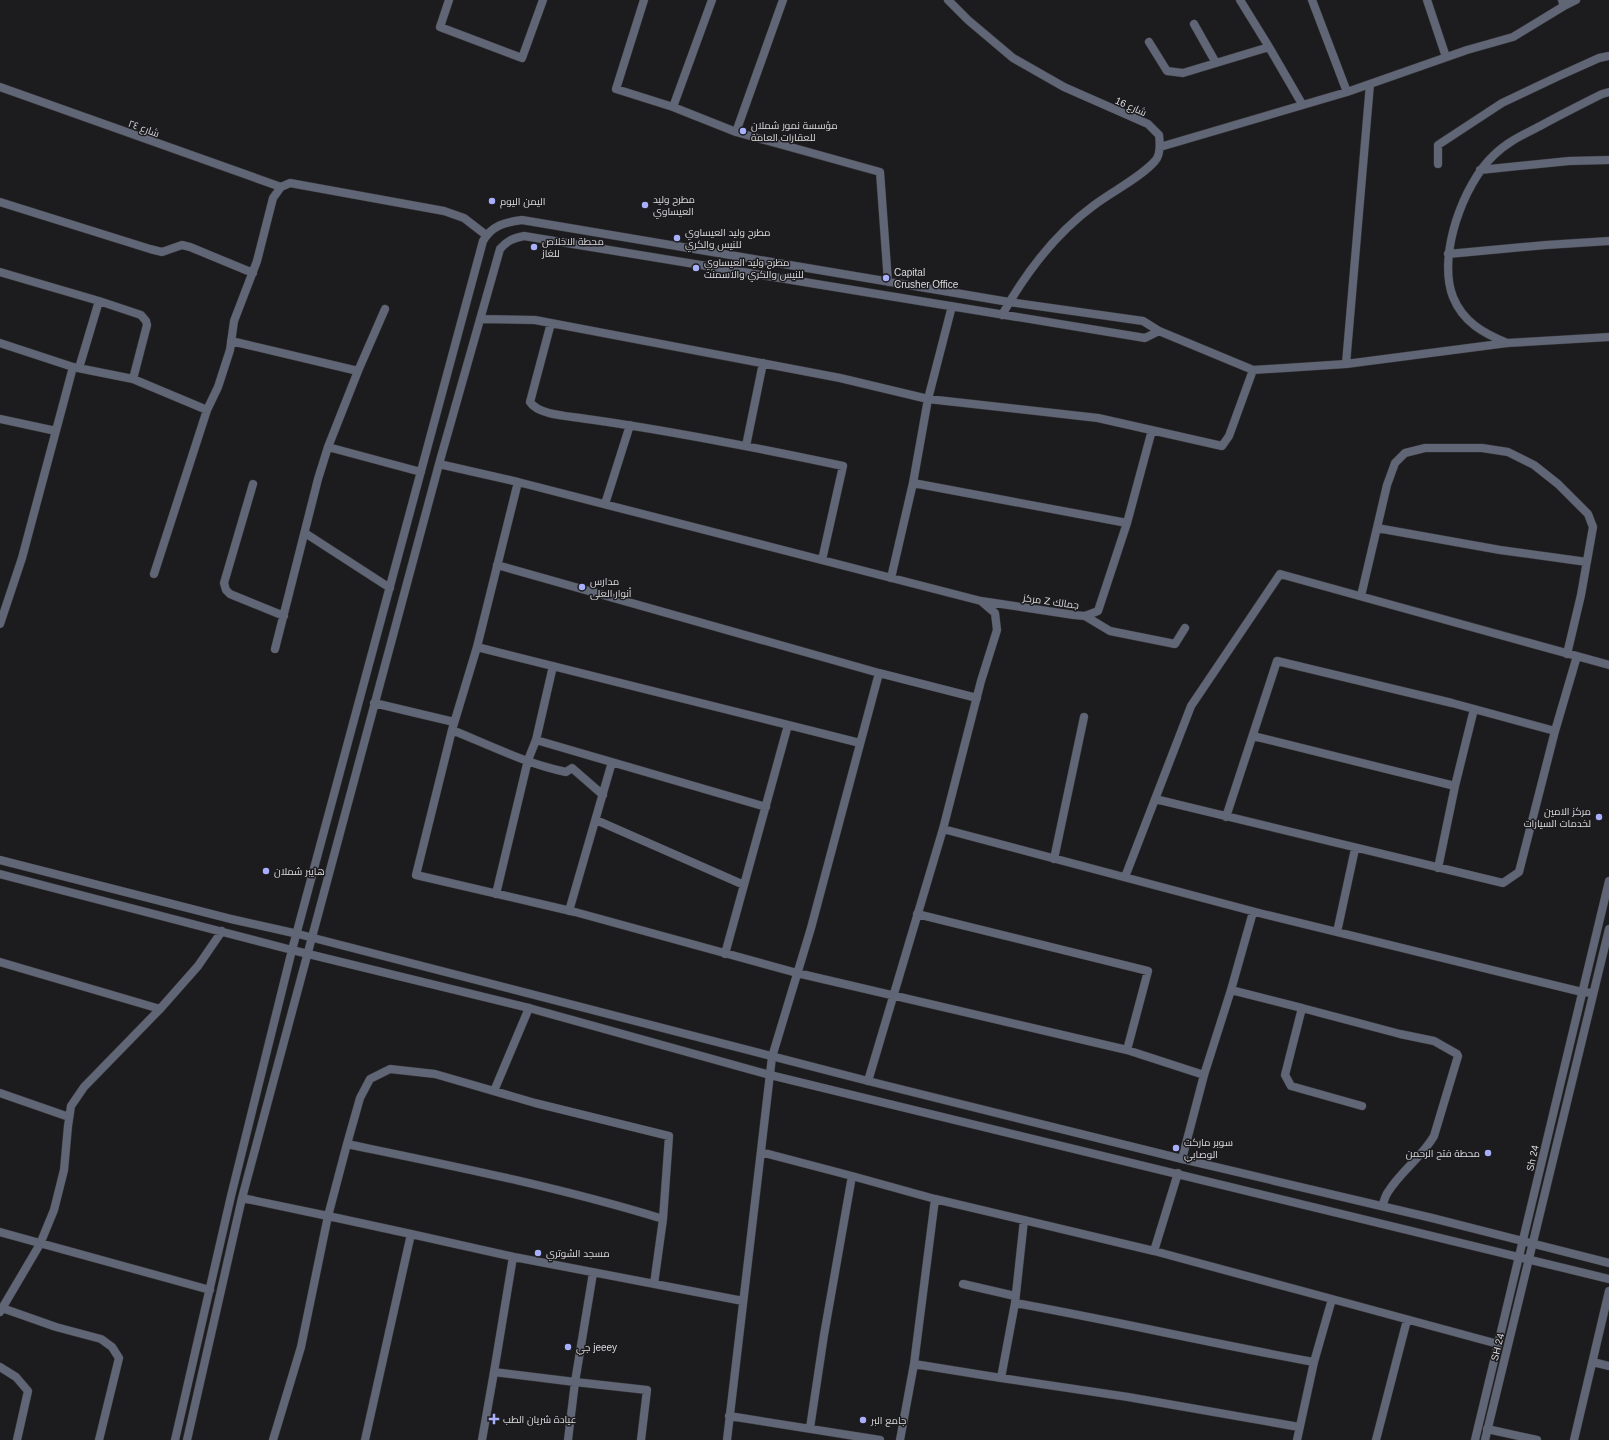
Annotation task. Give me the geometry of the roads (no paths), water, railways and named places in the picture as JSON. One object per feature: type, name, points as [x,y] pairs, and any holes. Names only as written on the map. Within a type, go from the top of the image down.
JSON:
[{"type":"street","points":[[449,0],[440,27],[522,58],[543,0]]},
{"type":"street","points":[[644,0],[616,89],[673,107],[736,132],[880,172],[888,282]]},
{"type":"street","points":[[673,107],[712,0]]},
{"type":"street","points":[[736,132],[783,0]]},
{"type":"street","name":"شارع 16","points":[[948,0],[968,20],[1013,58],[1064,87],[1148,124],[1159,135],[1160,147]]},
{"type":"street","points":[[1240,0],[1302,104]]},
{"type":"street","points":[[1312,0],[1347,92]]},
{"type":"street","points":[[1427,0],[1446,57]]},
{"type":"street","points":[[1002,315],[1023,279],[1065,230],[1093,206],[1142,172],[1156,160],[1160,147],[1347,92],[1446,57],[1513,37],[1563,3],[1576,0]]},
{"type":"street","points":[[1194,24],[1216,63]]},
{"type":"street","points":[[1149,42],[1167,71],[1183,73],[1269,47]]},
{"type":"street","points":[[1438,164],[1438,145],[1502,103],[1599,58],[1609,56]]},
{"type":"street","points":[[1346,364],[1370,84]]},
{"type":"street","name":"شارع ٢٤","points":[[0,87],[281,187]]},
{"type":"street","points":[[1507,343],[1476,328],[1458,306],[1453,297],[1450,284],[1448,254],[1455,221],[1480,170],[1493,155],[1507,143],[1602,94],[1609,92]]},
{"type":"street","points":[[1480,170],[1568,161],[1609,160]]},
{"type":"street","points":[[154,574],[207,410],[218,387],[230,350],[234,321],[257,261],[273,198],[281,187],[290,183],[444,211],[464,218],[486,235]]},
{"type":"street","points":[[0,202],[162,252],[182,245],[190,247],[253,273]]},
{"type":"street","points":[[175,1440],[231,1196],[292,950],[298,934],[483,241],[491,230],[509,221],[522,220],[1009,302],[1143,321],[1160,331],[1252,370],[1346,364],[1507,343],[1609,337]]},
{"type":"street","points":[[187,1440],[242,1198],[309,954],[374,703],[439,464],[500,249],[507,241],[516,237],[524,236],[1145,338],[1160,331]]},
{"type":"street","points":[[1448,254],[1609,241]]},
{"type":"street","points":[[0,272],[141,315],[146,321],[147,325],[133,379]]},
{"type":"street","points":[[0,624],[22,558],[56,431],[99,301]]},
{"type":"street","points":[[891,578],[913,483],[928,399],[952,306]]},
{"type":"street","points":[[275,649],[328,447],[358,371],[385,309]]},
{"type":"street","points":[[480,319],[535,320],[840,378],[928,399],[1098,418],[1222,446],[1229,436],[1252,370]]},
{"type":"street","points":[[551,323],[530,402],[533,406],[546,412],[630,425],[746,446],[843,466],[822,560]]},
{"type":"street","points":[[231,341],[358,371]]},
{"type":"street","points":[[0,343],[76,367],[133,379],[207,410]]},
{"type":"street","points":[[746,446],[763,363]]},
{"type":"street","points":[[0,419],[56,431]]},
{"type":"street","points":[[605,504],[630,425]]},
{"type":"street","points":[[913,483],[1127,523],[1152,430]]},
{"type":"street","points":[[328,447],[421,472]]},
{"type":"street","points":[[1360,596],[1387,484],[1395,463],[1406,453],[1425,448],[1482,448],[1508,452],[1534,465],[1558,484],[1588,514],[1593,527],[1581,595],[1567,654]]},
{"type":"street","name":"مركز Z جمالك","points":[[439,464],[518,482],[981,601],[1085,616],[1098,611],[1127,523]]},
{"type":"street","points":[[518,482],[498,565],[453,726],[416,875],[569,911],[797,974],[1127,1050],[1204,1075]]},
{"type":"street","points":[[253,484],[224,583],[226,590],[230,594],[284,616]]},
{"type":"street","points":[[1377,528],[1500,550],[1587,562]]},
{"type":"street","points":[[305,533],[390,588]]},
{"type":"street","points":[[498,565],[879,673],[977,698]]},
{"type":"street","points":[[1125,877],[1191,706],[1280,574],[1609,665]]},
{"type":"street","points":[[868,1081],[943,829],[977,698],[997,630],[995,613],[981,601]]},
{"type":"street","points":[[1085,616],[1110,631],[1175,644],[1185,628]]},
{"type":"street","points":[[476,647],[860,744]]},
{"type":"street","points":[[1155,799],[1503,883],[1519,872],[1554,731],[1577,656]]},
{"type":"street","points":[[1226,817],[1277,661],[1474,709],[1554,731]]},
{"type":"street","points":[[496,894],[528,760],[536,740],[553,666]]},
{"type":"street","points":[[727,1440],[772,1057],[811,928],[879,673]]},
{"type":"street","points":[[374,703],[453,726],[528,760],[566,772],[572,768],[603,795]]},
{"type":"street","points":[[1438,868],[1455,786],[1474,709]]},
{"type":"street","points":[[1054,859],[1084,717]]},
{"type":"street","points":[[725,954],[788,725]]},
{"type":"street","points":[[1253,736],[1455,786]]},
{"type":"street","points":[[536,740],[766,808]]},
{"type":"street","points":[[569,911],[612,762]]},
{"type":"street","points":[[596,820],[744,886]]},
{"type":"street","points":[[943,829],[1253,912],[1582,992],[1594,993]]},
{"type":"street","points":[[1337,932],[1355,848]]},
{"type":"street","points":[[0,860],[231,919],[313,937],[772,1057],[1609,1263]]},
{"type":"street","points":[[0,874],[292,950],[529,1008],[770,1075],[1609,1278]]},
{"type":"street","name":"Sh 24","points":[[1475,1440],[1609,882]]},
{"type":"street","points":[[1182,1159],[1204,1075],[1231,990],[1253,912]]},
{"type":"street","points":[[917,914],[1148,971],[1127,1050]]},
{"type":"street","name":"Sh 24","points":[[1529,1259],[1609,929]]},
{"type":"street","points":[[99,1440],[119,1358],[112,1347],[101,1338],[56,1327],[1,1310],[40,1244],[54,1210],[64,1170],[71,1106],[84,1087],[198,966],[222,931]]},
{"type":"street","points":[[0,962],[160,1008]]},
{"type":"street","points":[[1231,990],[1400,1034],[1434,1041],[1457,1054],[1458,1056],[1434,1136],[1429,1145],[1400,1176],[1388,1192],[1382,1206]]},
{"type":"street","points":[[494,1091],[529,1008]]},
{"type":"street","points":[[1302,1008],[1286,1075],[1288,1082],[1291,1086],[1362,1106]]},
{"type":"street","points":[[272,1440],[301,1347],[328,1216],[360,1098],[370,1079],[390,1069],[435,1074],[535,1103],[669,1136],[663,1219],[654,1284]]},
{"type":"street","points":[[0,1093],[69,1117]]},
{"type":"street","points":[[347,1144],[481,1171],[626,1207],[663,1219]]},
{"type":"street","points":[[760,1152],[935,1199],[1154,1251],[1498,1344]]},
{"type":"street","points":[[1154,1251],[1178,1173]]},
{"type":"street","points":[[810,1428],[824,1335],[852,1176]]},
{"type":"street","points":[[242,1198],[513,1257],[743,1302]]},
{"type":"street","points":[[900,1440],[914,1364],[935,1199]]},
{"type":"street","points":[[1001,1378],[1015,1300],[1024,1220]]},
{"type":"street","points":[[0,1232],[210,1290]]},
{"type":"street","points":[[366,1440],[411,1234]]},
{"type":"street","points":[[482,1440],[513,1257]]},
{"type":"street","name":"SH 24","points":[[1485,1440],[1529,1259]]},
{"type":"street","points":[[568,1440],[575,1382],[593,1273]]},
{"type":"street","points":[[963,1284],[1015,1300],[1228,1346],[1314,1362]]},
{"type":"street","points":[[1574,1440],[1609,1291]]},
{"type":"street","points":[[1296,1440],[1314,1362],[1332,1299]]},
{"type":"street","points":[[1376,1440],[1407,1320]]},
{"type":"street","points":[[1593,1362],[1609,1366]]},
{"type":"street","points":[[914,1364],[1128,1397],[1299,1427]]},
{"type":"street","points":[[0,1367],[16,1377],[28,1391],[17,1440]]},
{"type":"street","points":[[494,1372],[647,1390],[641,1440]]},
{"type":"street","points":[[729,1416],[880,1440]]},
{"type":"street","points":[[1487,1429],[1537,1440]]},
{"type":"place","name":"مؤسسة نمور شملان للعقارات العامة","points":[[743,131]]},
{"type":"place","name":"اليمن اليوم","points":[[492,201]]},
{"type":"place","name":"مطرح وليد العيساوي","points":[[645,205]]},
{"type":"place","name":"مطرح وليد العيساوي للنيس والكري","points":[[677,238]]},
{"type":"place","name":"محطة الاخلاص للغاز","points":[[534,247]]},
{"type":"place","name":"مطرح وليد العيساوي للنيس والكري والاسمنت","points":[[696,268]]},
{"type":"place","name":"Capital Crusher Office","points":[[886,278]]},
{"type":"place","name":"مدارس أنوار العلى","points":[[582,587]]},
{"type":"place","name":"مركز الامين لخدمات السيارات","points":[[1599,817]]},
{"type":"place","name":"هايبر شملان","points":[[266,871]]},
{"type":"place","name":"سوبر ماركت الوصابي","points":[[1176,1148]]},
{"type":"place","name":"محطة فتح الرحمن","points":[[1488,1153]]},
{"type":"place","name":"مسجد الشوتري","points":[[538,1253]]},
{"type":"place","name":"جي jeeey","points":[[568,1347]]},
{"type":"place","name":"عيادة شريان الطب","points":[[494,1419]]},
{"type":"place","name":"جامع البر","points":[[863,1420]]}]
